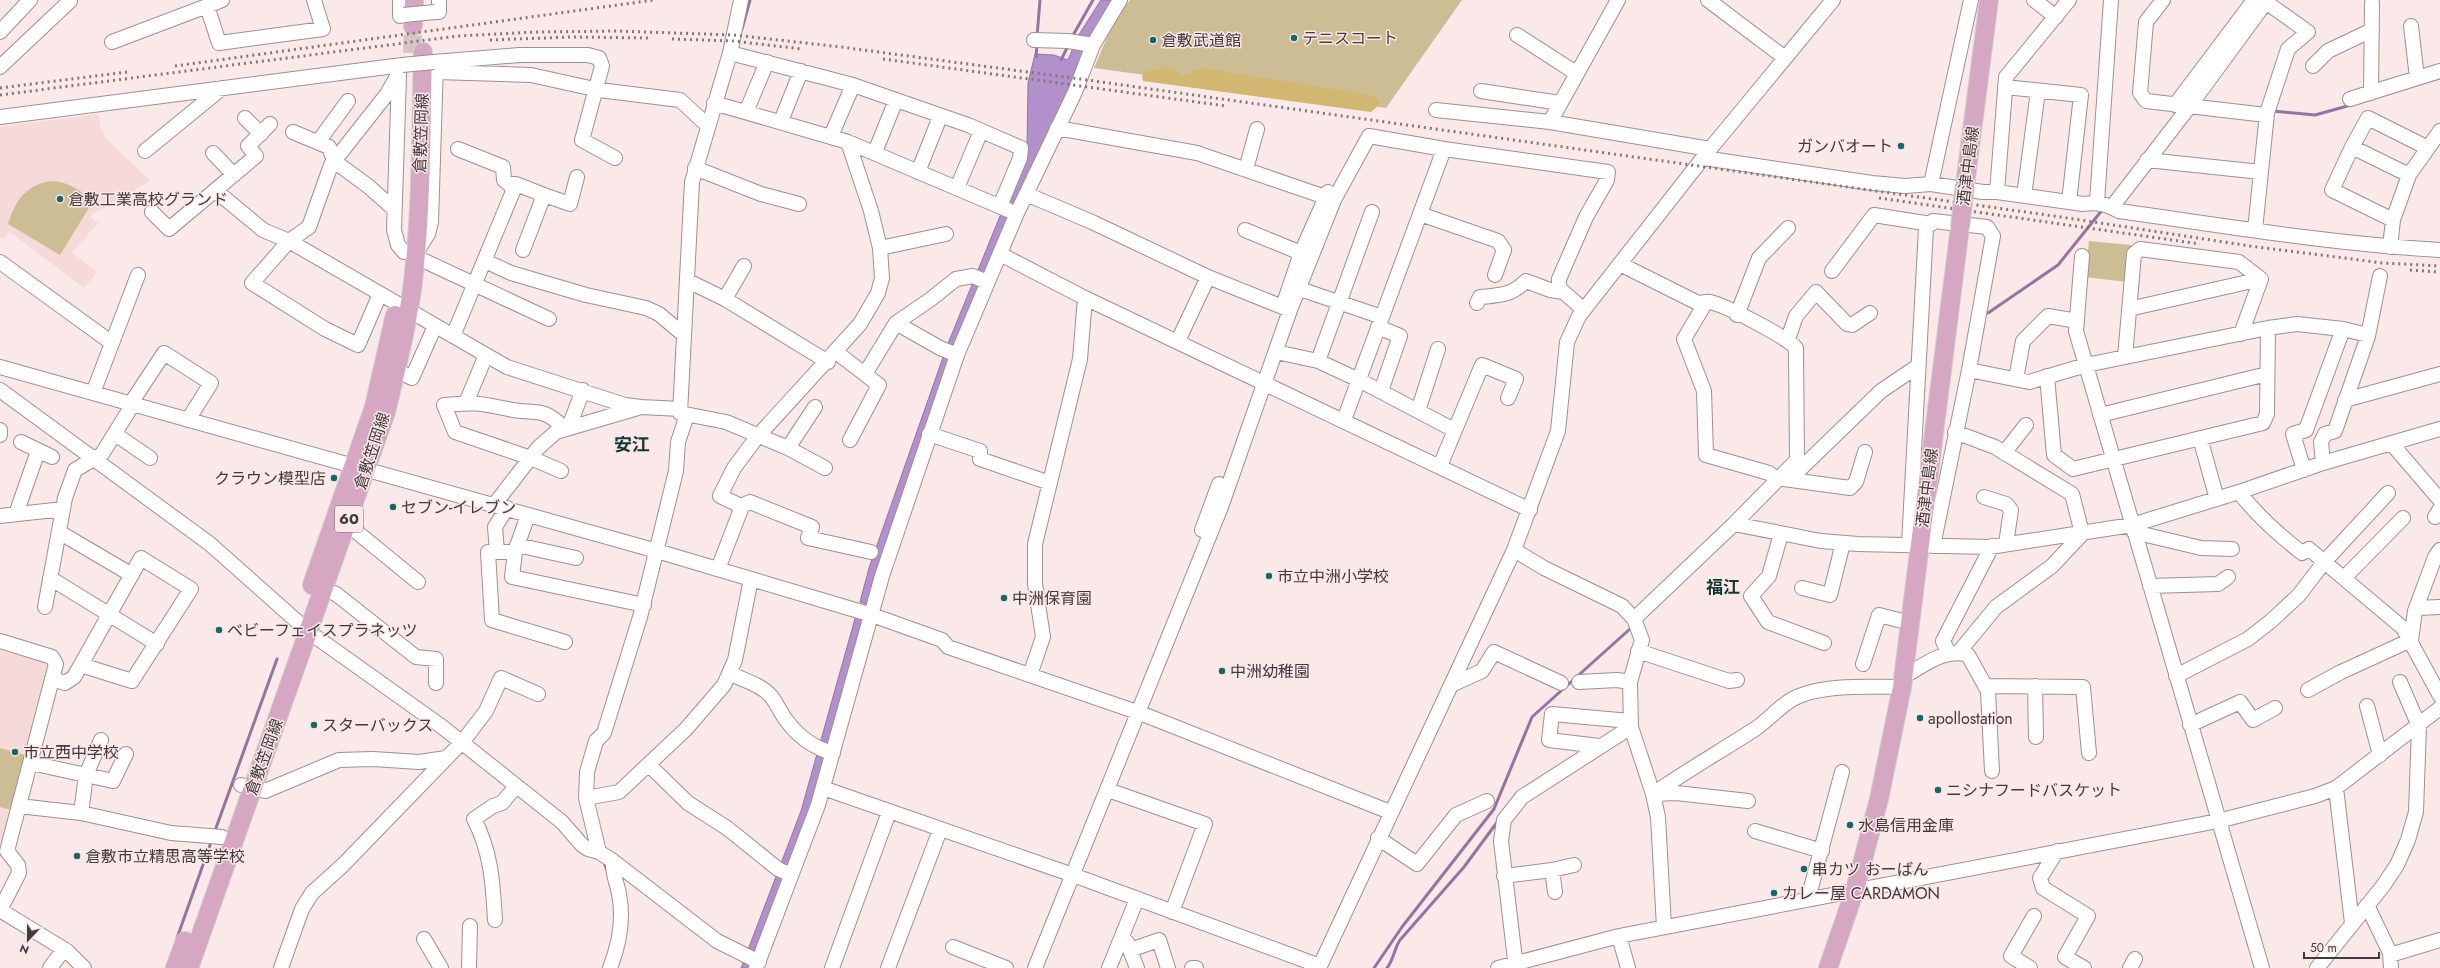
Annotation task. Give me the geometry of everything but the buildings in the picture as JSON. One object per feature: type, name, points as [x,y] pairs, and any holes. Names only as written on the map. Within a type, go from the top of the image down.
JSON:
[{"type":"main road","points":[[414,0],[424,13]]},
{"type":"main road","name":"酒津中島線","points":[[1828,968],[1855,890],[1879,799],[1902,682],[1989,0]]},
{"type":"main road","name":"倉敷笠岡線","points":[[188,968],[247,787],[360,468],[386,412],[396,370],[403,307],[412,254],[418,63]]},
{"type":"main road","name":"倉敷笠岡線","points":[[304,627],[324,589],[347,524],[383,372],[403,307]]},
{"type":"main road","name":"倉敷笠岡線","points":[[175,968],[222,837],[247,787]]},
{"type":"street","points":[[0,31],[30,0]]},
{"type":"street","points":[[0,67],[70,1],[68,0]]},
{"type":"street","points":[[112,42],[222,0]]},
{"type":"street","points":[[206,6],[219,43],[323,28],[314,0]]},
{"type":"street","points":[[400,0],[400,16],[424,13]]},
{"type":"street","points":[[595,851],[587,772],[600,738],[657,551],[676,471],[678,442],[684,413],[684,335],[690,281],[691,198],[707,125],[734,54],[742,0]]},
{"type":"street","points":[[0,390],[98,457],[210,544],[304,627],[464,739],[516,786],[562,822],[595,851],[613,861],[717,941],[754,961],[786,872],[823,788],[826,751],[866,613],[882,576],[929,434],[953,353],[982,279],[1000,254],[1008,210],[1029,162],[1057,128],[1075,92],[1091,45],[1120,0]]},
{"type":"street","points":[[1550,122],[1618,0]]},
{"type":"street","points":[[1708,0],[1784,58]]},
{"type":"street","points":[[823,788],[940,830],[1068,873],[1320,967],[1390,812],[1514,550],[1530,510],[1558,431],[1568,342],[1578,316],[1706,154],[1833,0]]},
{"type":"street","points":[[1931,184],[1971,0]]},
{"type":"street","points":[[2034,0],[2056,17]]},
{"type":"street","points":[[1997,192],[2006,77],[2069,0]]},
{"type":"street","points":[[2097,202],[2111,0]]},
{"type":"street","points":[[2163,0],[2146,22],[2140,93],[2146,101],[2182,106],[2267,111]]},
{"type":"street","points":[[2112,207],[2147,160],[2182,106],[2261,1],[2308,32],[2288,49],[2267,111],[2255,230]]},
{"type":"street","points":[[2371,93],[2372,3]]},
{"type":"street","points":[[2411,26],[2417,78]]},
{"type":"street","points":[[2313,66],[2328,51],[2372,30]]},
{"type":"street","points":[[1517,35],[1576,73]]},
{"type":"street","points":[[1036,40],[1068,41],[1091,45]]},
{"type":"street","points":[[734,54],[853,85],[981,131],[1021,148],[1029,162],[1026,194],[1008,210]]},
{"type":"street","points":[[0,117],[418,63],[519,55],[588,55],[599,58],[602,66],[582,140],[615,158]]},
{"type":"street","points":[[746,112],[767,62]]},
{"type":"street","points":[[418,63],[531,75],[596,88],[680,100],[707,125]]},
{"type":"street","points":[[380,294],[358,345],[325,329],[252,283],[289,241],[309,227],[334,161],[387,94],[418,63]]},
{"type":"street","points":[[418,63],[394,209],[394,230],[398,245],[412,254],[475,285],[549,319]]},
{"type":"street","points":[[412,254],[428,234],[431,222],[418,63]]},
{"type":"street","points":[[780,121],[800,71]]},
{"type":"street","points":[[2350,99],[2440,71]]},
{"type":"street","points":[[831,136],[853,85]]},
{"type":"street","points":[[2005,87],[2081,95],[2069,202]]},
{"type":"street","points":[[145,151],[222,88]]},
{"type":"street","points":[[1481,91],[1560,103]]},
{"type":"street","points":[[2024,196],[2038,91]]},
{"type":"street","points":[[875,152],[896,100]]},
{"type":"street","points":[[318,142],[348,101]]},
{"type":"street","points":[[716,103],[848,142],[875,152],[1008,210]]},
{"type":"street","points":[[1436,110],[1550,122],[1706,154],[1872,183],[1904,186],[1931,184],[2084,204],[2097,202],[2119,211],[2390,247],[2440,250]]},
{"type":"street","points":[[918,172],[940,116]]},
{"type":"street","points":[[152,212],[169,229],[256,156],[248,146],[265,129],[245,118]]},
{"type":"street","points":[[2393,220],[2332,190],[2352,147],[2368,118],[2428,148]]},
{"type":"street","points":[[1057,128],[1197,153],[1330,198]]},
{"type":"street","points":[[1246,169],[1258,129]]},
{"type":"street","points":[[957,188],[981,131]]},
{"type":"street","points":[[2390,247],[2393,220],[2409,175],[2440,131]]},
{"type":"street","points":[[293,132],[329,147],[334,161],[368,186],[394,209]]},
{"type":"street","points":[[1262,381],[1276,352],[1301,253],[1330,198],[1368,136],[1444,149],[1608,172],[1607,180],[1586,217],[1564,264],[1559,279],[1559,288],[1584,310]]},
{"type":"street","points":[[741,506],[720,496],[721,492],[757,437],[832,357],[860,324],[878,294],[882,278],[880,248],[871,211],[848,142]]},
{"type":"street","points":[[2352,147],[2409,175]]},
{"type":"street","points":[[458,149],[502,167],[504,180],[509,184],[516,184],[570,204],[577,177]]},
{"type":"street","points":[[1344,420],[1444,149]]},
{"type":"street","points":[[213,153],[234,175]]},
{"type":"street","points":[[2147,160],[2261,172]]},
{"type":"street","points":[[698,168],[761,194],[799,204]]},
{"type":"street","points":[[453,336],[516,184]]},
{"type":"street","points":[[216,191],[263,230],[289,241],[507,367],[583,390],[625,405],[684,413],[726,422],[757,437],[788,448],[825,468]]},
{"type":"street","points":[[1026,194],[1092,222],[1208,276],[1287,308]]},
{"type":"street","points":[[522,250],[544,195]]},
{"type":"street","points":[[1068,873],[1108,790],[1136,712],[1262,381],[1287,308],[1300,289],[1330,198]]},
{"type":"street","points":[[1318,361],[1372,212]]},
{"type":"street","points":[[1420,214],[1498,241],[1504,250],[1495,275]]},
{"type":"street","points":[[1832,271],[1874,215],[1931,224]]},
{"type":"street","points":[[1933,221],[1987,227],[1992,236],[1969,370],[1955,432],[1920,545],[1918,366],[1926,228],[1933,221]]},
{"type":"street","points":[[1737,315],[1759,258],[1788,228]]},
{"type":"street","points":[[1245,230],[1301,253]]},
{"type":"street","points":[[880,248],[946,234]]},
{"type":"street","points":[[2125,357],[2134,254],[2140,248],[2239,262],[2261,279]]},
{"type":"street","points":[[1000,254],[1085,298],[1344,420],[1530,510]]},
{"type":"street","points":[[2082,256],[2076,331],[2262,968]]},
{"type":"street","points":[[484,261],[511,273],[586,296],[646,308],[659,314],[684,335]]},
{"type":"street","points":[[0,262],[112,343]]},
{"type":"street","points":[[1620,264],[1698,303],[1710,302],[1788,339],[1796,348],[1797,460],[1783,480]]},
{"type":"street","points":[[725,299],[744,266]]},
{"type":"street","points":[[93,393],[138,275]]},
{"type":"street","points":[[1178,342],[1208,276]]},
{"type":"street","points":[[2323,463],[2321,442],[2325,434],[2335,431],[2368,335],[2380,276]]},
{"type":"street","points":[[865,374],[896,323],[931,299],[956,279],[982,279]]},
{"type":"street","points":[[2129,309],[2261,279]]},
{"type":"street","points":[[2241,334],[2261,279]]},
{"type":"street","points":[[690,281],[865,374],[879,385],[850,440]]},
{"type":"street","points":[[1477,303],[1480,297],[1508,294],[1516,291],[1526,281],[1550,290],[1563,292]]},
{"type":"street","points":[[1300,289],[1339,302],[1380,322],[1400,336],[1381,391]]},
{"type":"street","points":[[1788,339],[1796,316],[1816,292],[1846,324],[1852,325],[1870,313]]},
{"type":"street","points":[[1030,675],[1043,637],[1035,584],[1035,544],[1080,359],[1085,298]]},
{"type":"street","points":[[1706,302],[1684,339],[1704,391],[1706,454],[1768,473],[1783,480],[1850,488],[1856,482],[1865,452]]},
{"type":"street","points":[[2016,379],[2023,341],[2048,316],[2076,321]]},
{"type":"street","points":[[896,323],[953,353]]},
{"type":"street","points":[[1969,370],[2028,382],[2086,365],[2268,328],[2297,324],[2343,329],[2368,335]]},
{"type":"street","points":[[396,370],[412,378],[435,326]]},
{"type":"street","points":[[2047,376],[2054,455],[2073,469],[2263,423],[2266,414],[2268,328]]},
{"type":"street","points":[[2304,470],[2293,434],[2306,430],[2343,329]]},
{"type":"street","points":[[1418,411],[1438,349]]},
{"type":"street","points":[[1276,352],[1318,361],[1381,391],[1454,430]]},
{"type":"street","points":[[45,607],[63,509],[75,470],[98,457],[115,434],[164,353],[211,383],[188,420]]},
{"type":"street","points":[[466,403],[486,355]]},
{"type":"street","points":[[1440,466],[1482,365],[1516,380],[1508,398]]},
{"type":"street","points":[[1634,619],[1734,524],[1881,390],[1918,366]]},
{"type":"street","points":[[0,367],[501,506],[866,613],[942,640],[948,647],[1136,712],[1390,812]]},
{"type":"street","points":[[2100,415],[2267,374]]},
{"type":"street","points":[[2346,400],[2440,374]]},
{"type":"street","points":[[567,427],[583,390]]},
{"type":"street","points":[[561,471],[531,458],[455,432],[444,405],[466,403],[489,404],[510,410],[541,412],[554,418],[567,427]]},
{"type":"street","points":[[497,552],[495,527],[501,506],[531,458],[546,439],[567,427],[604,419],[641,407]]},
{"type":"street","points":[[788,448],[815,407]]},
{"type":"street","points":[[2004,453],[2026,425]]},
{"type":"street","points":[[0,430],[0,436]]},
{"type":"street","points":[[1734,524],[1781,534],[1843,543],[1999,545],[2083,533],[2133,528],[2323,463],[2435,430],[2440,443]]},
{"type":"street","points":[[1955,432],[1994,447],[2072,494],[2083,533]]},
{"type":"street","points":[[115,434],[150,458]]},
{"type":"street","points":[[929,434],[980,451],[980,459],[1050,483]]},
{"type":"street","points":[[2200,438],[2217,499]]},
{"type":"street","points":[[21,442],[52,457]]},
{"type":"street","points":[[2390,443],[2440,500]]},
{"type":"street","points":[[16,514],[38,451]]},
{"type":"street","points":[[2239,492],[2252,510],[2302,553],[2310,549],[2398,623],[2411,640],[2440,696]]},
{"type":"street","points":[[2176,676],[2248,640],[2299,595],[2325,561],[2388,493]]},
{"type":"street","points":[[1984,497],[2006,504],[2010,510],[1999,545],[1943,641],[1954,652],[1968,655],[1988,691],[1992,771]]},
{"type":"street","points":[[718,569],[741,506],[750,502],[812,527],[808,538],[871,552]]},
{"type":"street","points":[[0,516],[63,509]]},
{"type":"street","points":[[528,515],[516,548],[512,577],[641,604]]},
{"type":"street","points":[[2344,577],[2403,518]]},
{"type":"street","points":[[347,524],[418,582]]},
{"type":"street","points":[[2133,528],[2201,548],[2232,548]]},
{"type":"street","points":[[59,532],[132,575]]},
{"type":"street","points":[[1653,794],[1692,767],[1756,728],[1798,696],[1812,692],[1902,682],[1954,652],[1996,607],[2052,566],[2083,533]]},
{"type":"street","points":[[1781,534],[1769,576],[1751,596],[1768,622],[1824,643]]},
{"type":"street","points":[[1802,588],[1830,594],[1843,543]]},
{"type":"street","points":[[565,642],[492,620],[488,552],[497,552],[516,548],[576,558]]},
{"type":"street","points":[[1514,550],[1544,568],[1622,606],[1634,619],[1642,640],[1627,681],[1631,724],[1653,794],[1658,817],[1664,927]]},
{"type":"street","points":[[2411,640],[2417,608],[2435,557],[2440,550]]},
{"type":"street","points":[[53,679],[65,682],[70,680],[81,665],[141,558],[191,589],[132,681],[81,665]]},
{"type":"street","points":[[2150,586],[2218,584],[2228,577]]},
{"type":"street","points":[[50,578],[157,644]]},
{"type":"street","points":[[589,798],[619,792],[649,765],[716,697],[731,674],[751,580]]},
{"type":"street","points":[[324,589],[336,594],[416,657],[436,658],[436,683]]},
{"type":"street","points":[[2417,608],[2440,607]]},
{"type":"street","points":[[1863,664],[1879,615],[1910,623]]},
{"type":"street","points":[[2308,690],[2340,672],[2411,640]]},
{"type":"street","points":[[0,641],[52,657],[56,664],[19,806],[4,845],[7,852],[18,865],[18,873],[0,910],[64,949],[84,968]]},
{"type":"street","points":[[1638,651],[1729,681],[1737,680]]},
{"type":"street","points":[[1451,685],[1482,671],[1494,652],[1561,683]]},
{"type":"street","points":[[731,674],[762,687],[770,694],[795,730],[826,751]]},
{"type":"street","points":[[283,966],[302,909],[312,893],[343,865],[464,739],[488,708],[501,678],[538,694]]},
{"type":"street","points":[[1579,682],[1627,681]]},
{"type":"street","points":[[2317,968],[2367,906],[2397,865],[2408,840],[2416,812],[2419,726],[2400,682]]},
{"type":"street","points":[[1985,686],[2083,687],[2089,753]]},
{"type":"street","points":[[2035,686],[2036,737]]},
{"type":"street","points":[[2190,725],[2240,702],[2253,720],[2275,708]]},
{"type":"street","points":[[2367,706],[2380,755]]},
{"type":"street","points":[[1498,968],[1515,966],[1619,936],[2218,821],[2315,796],[2336,788],[2419,726],[2440,708]]},
{"type":"street","points":[[1035,968],[1068,873],[1136,712]]},
{"type":"street","points":[[1600,746],[1549,740],[1552,714],[1631,724]]},
{"type":"street","points":[[1515,966],[1501,841],[1504,820],[1522,797],[1631,724]]},
{"type":"street","points":[[81,813],[86,775],[101,740]]},
{"type":"street","points":[[31,763],[113,781],[126,754]]},
{"type":"street","points":[[247,787],[265,791],[339,760],[373,759],[419,762],[446,758]]},
{"type":"street","points":[[649,765],[688,803],[727,828],[786,872]]},
{"type":"street","points":[[1808,899],[1842,772]]},
{"type":"street","points":[[495,920],[490,863],[484,838],[474,819],[493,806],[502,804],[516,786]]},
{"type":"street","points":[[2336,788],[2352,924]]},
{"type":"street","points":[[1108,790],[1205,824],[1172,912]]},
{"type":"street","points":[[1653,794],[1676,793],[1748,802]]},
{"type":"street","points":[[1378,838],[1417,864],[1456,815],[1487,801]]},
{"type":"street","points":[[19,806],[81,813],[171,833],[222,837]]},
{"type":"street","points":[[832,968],[889,812]]},
{"type":"street","points":[[888,968],[940,830]]},
{"type":"street","points":[[1755,831],[1822,850]]},
{"type":"street","points":[[2057,852],[2040,878],[2043,888],[2088,916],[2065,957],[2084,968]]},
{"type":"street","points":[[610,968],[615,956],[621,920],[621,904],[613,873],[613,861]]},
{"type":"street","points":[[1504,876],[1552,870],[1574,865]]},
{"type":"street","points":[[1552,870],[1555,892]]},
{"type":"street","points":[[1109,968],[1138,899]]},
{"type":"street","points":[[2367,906],[2391,961],[2440,940]]},
{"type":"street","points":[[2030,968],[2011,956],[2034,916]]},
{"type":"street","points":[[469,968],[470,926]]},
{"type":"street","points":[[1124,934],[1137,968]]},
{"type":"street","points":[[1619,936],[1628,968]]},
{"type":"street","points":[[424,939],[441,968]]},
{"type":"street","points":[[1130,950],[1159,940],[1168,968]]},
{"type":"street","points":[[953,947],[1006,968]]},
{"type":"street","points":[[50,968],[64,949]]},
{"type":"street","points":[[2255,968],[2257,950]]},
{"type":"shaded area","points":[[1101,0],[1115,0],[1068,90],[1036,161],[870,605],[860,602],[869,568],[947,346],[1027,150],[1028,83],[1035,54],[1054,55],[1068,60],[1078,36]]},
{"type":"shaded area","points":[[1130,0],[1462,0],[1386,108],[1094,68],[1113,23]]},
{"type":"shaded area","points":[[1166,67],[1174,68],[1181,76],[1203,68],[1376,96],[1380,104],[1371,112],[1143,81],[1142,76],[1145,72]]},
{"type":"shaded area","name":"倉敷工業高校グランド","points":[[98,114],[101,129],[107,139],[150,181],[90,216],[98,223],[72,252],[97,272],[84,288],[10,232],[3,239],[0,237],[0,127]]},
{"type":"shaded area","points":[[53,181],[70,185],[84,194],[92,203],[60,255],[8,224],[18,201],[29,189],[44,182]]},
{"type":"shaded area","points":[[2089,241],[2131,245],[2127,282],[2085,277]]},
{"type":"shaded area","points":[[856,615],[862,617],[865,623],[816,796],[753,968],[741,968],[801,811]]},
{"type":"shaded area","name":"市立西中学校","points":[[0,647],[53,662],[5,843],[0,841]]},
{"type":"shaded area","points":[[0,748],[26,755],[11,810],[0,807]]},
{"type":"waterway","points":[[742,29],[750,0]]},
{"type":"waterway","points":[[1037,37],[1040,0]]},
{"type":"waterway","points":[[1072,37],[1093,0]]},
{"type":"waterway","points":[[1036,57],[1037,44]]},
{"type":"waterway","points":[[1061,60],[1068,46]]},
{"type":"waterway","points":[[2272,111],[2315,115],[2351,105]]},
{"type":"waterway","points":[[1988,313],[2058,265],[2103,209]]},
{"type":"waterway","points":[[1374,968],[1402,927],[1494,809],[1532,717],[1631,628]]},
{"type":"waterway","points":[[216,828],[277,659]]},
{"type":"waterway","points":[[1387,968],[1400,940],[1464,867],[1498,821]]},
{"type":"waterway","points":[[177,938],[210,845]]},
{"type":"waterway","points":[[603,860],[608,873]]},
{"type":"tunnel","points":[[412,53],[413,26]]},
{"type":"railway","points":[[175,66],[654,0]]},
{"type":"railway","points":[[0,95],[458,36],[536,32],[617,31],[734,35],[841,47],[1080,79],[2061,217],[2250,246],[2383,263],[2440,266]]},
{"type":"railway","points":[[490,40],[570,37],[650,38]]},
{"type":"railway","points":[[672,39],[733,41],[802,49]]},
{"type":"railway","points":[[883,59],[1226,106]]},
{"type":"railway","points":[[0,88],[127,72]]},
{"type":"railway","points":[[1879,198],[2200,244]]},
{"type":"railway","points":[[2410,270],[2438,272]]},
{"type":"place","name":"テニスコート","points":[[1294,38]]},
{"type":"place","name":"倉敷武道館","points":[[1153,40]]},
{"type":"place","name":"ガンバオート","points":[[1901,146]]},
{"type":"place","name":"倉敷工業高校グランド","points":[[60,199]]},
{"type":"place","name":"クラウン模型店","points":[[334,478]]},
{"type":"place","name":"セブン-イレブン","points":[[393,507]]},
{"type":"place","name":"市立中洲小学校","points":[[1269,576]]},
{"type":"place","name":"中洲保育園","points":[[1004,598]]},
{"type":"place","name":"ベビーフェイスプラネッツ","points":[[219,630]]},
{"type":"place","name":"中洲幼稚園","points":[[1222,671]]},
{"type":"place","name":"apollostation","points":[[1920,718]]},
{"type":"place","name":"スターバックス","points":[[314,725]]},
{"type":"place","name":"市立西中学校","points":[[15,752]]},
{"type":"place","name":"ニシナフードバスケット","points":[[1938,790]]},
{"type":"place","name":"水島信用金庫","points":[[1850,825]]},
{"type":"place","name":"倉敷市立精思高等学校","points":[[77,856]]},
{"type":"place","name":"串カツ おーばん","points":[[1804,869]]},
{"type":"place","name":"カレー屋 CARDAMON","points":[[1774,893]]},
{"type":"district","name":"安江","points":[[632,445]]},
{"type":"district","name":"福江","points":[[1723,587]]}]
